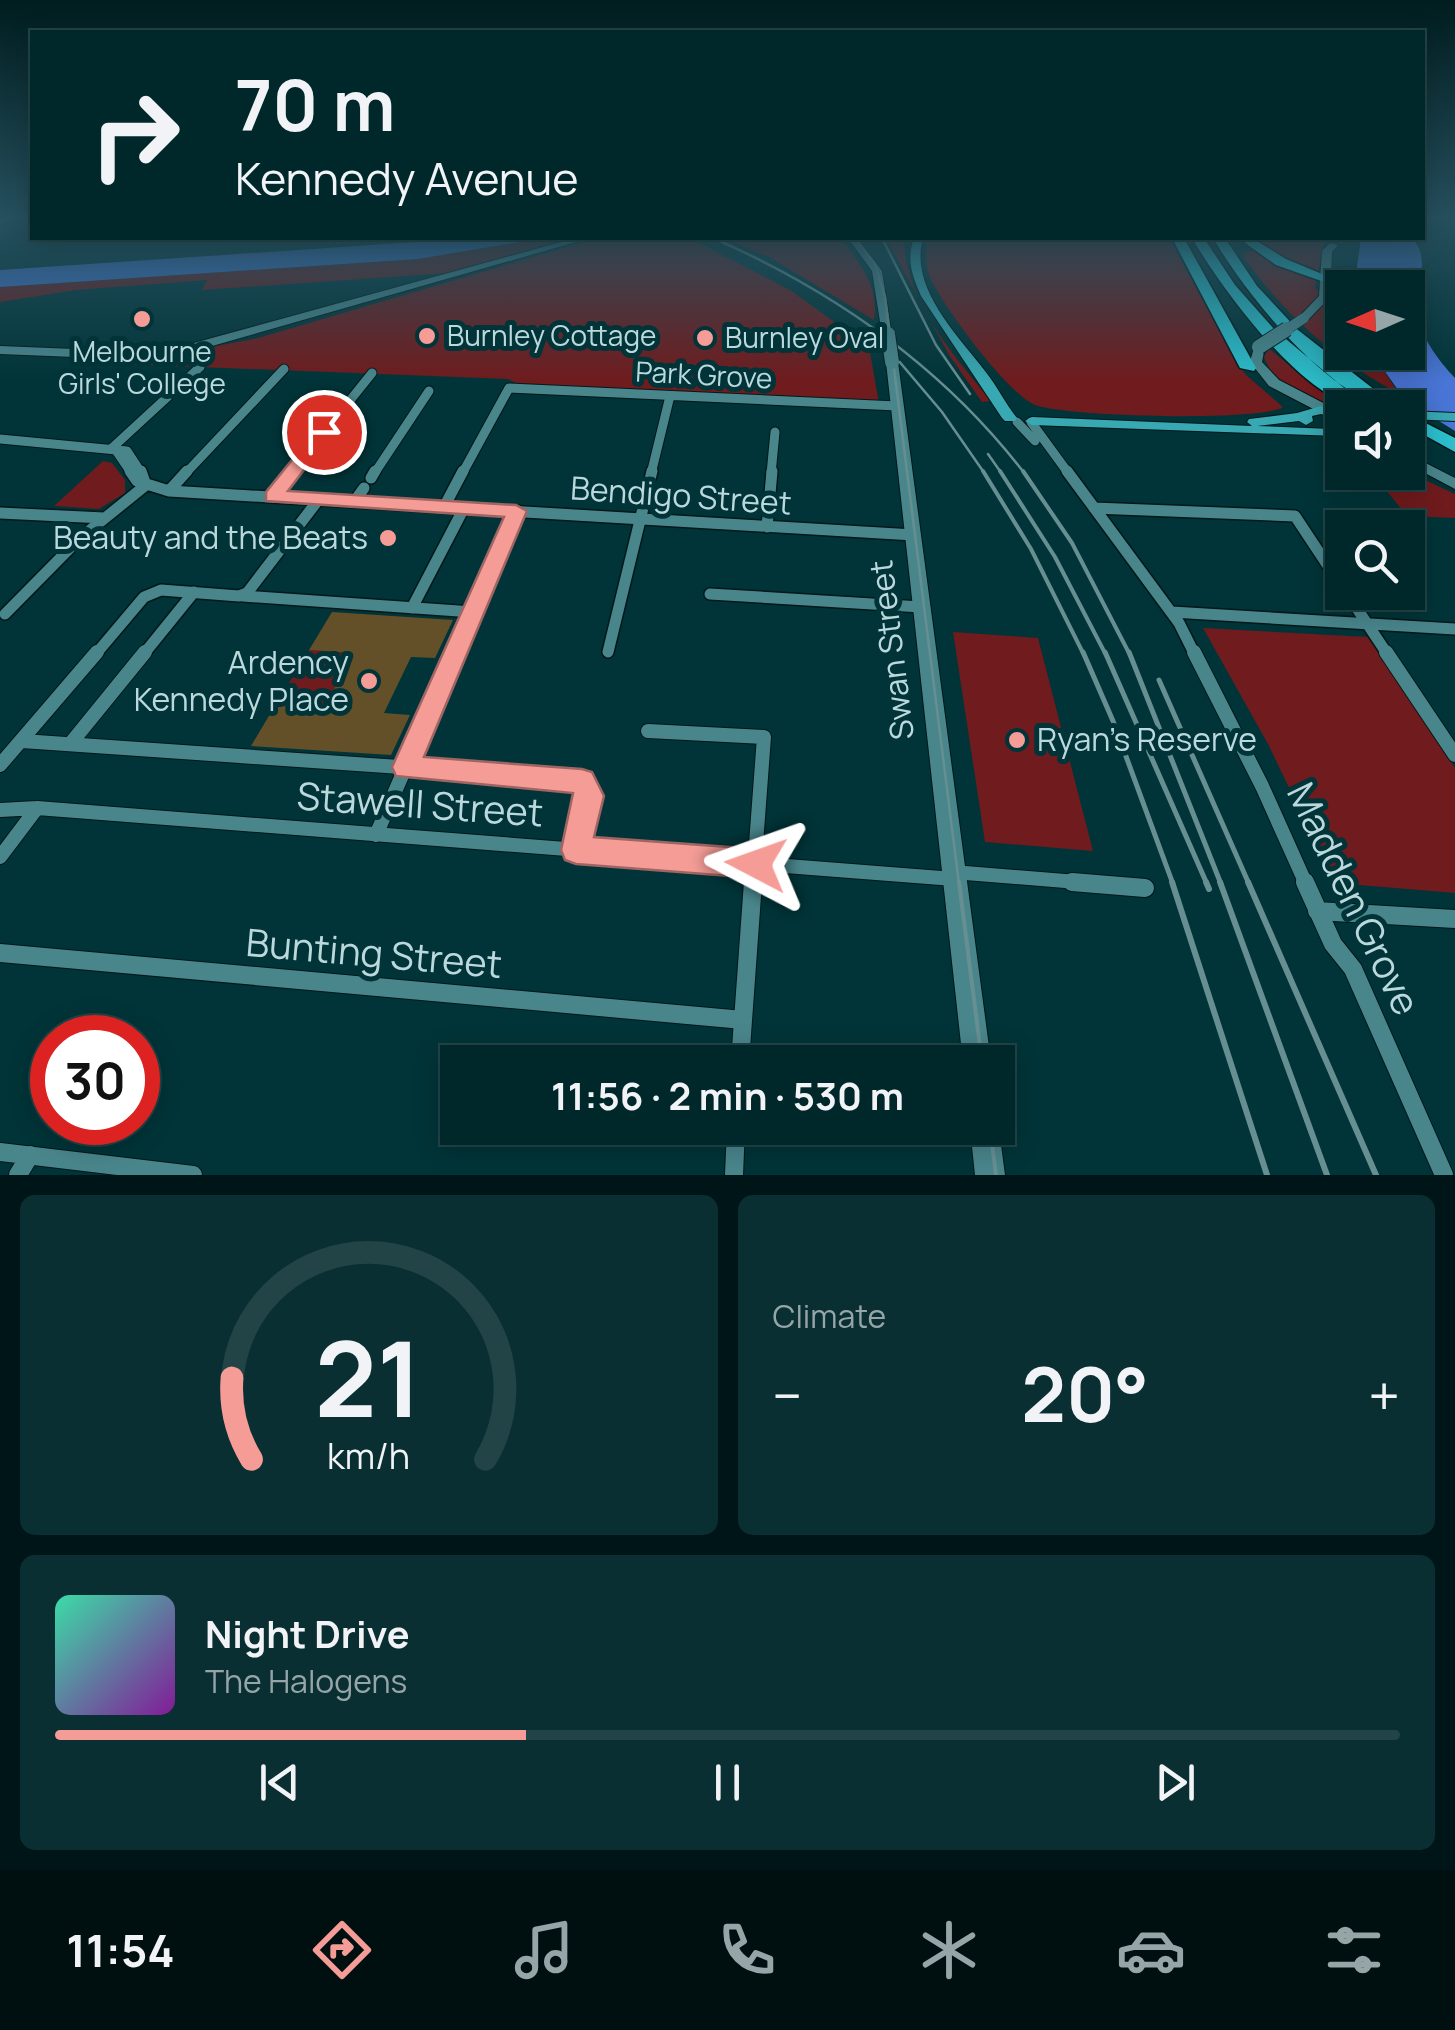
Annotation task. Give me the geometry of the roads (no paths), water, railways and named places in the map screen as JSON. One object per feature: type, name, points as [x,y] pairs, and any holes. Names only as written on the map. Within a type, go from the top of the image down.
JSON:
[{"type":"highway","points":[[1197,274],[1248,368]]},
{"type":"highway","points":[[1217,274],[1264,330],[1338,390]]},
{"type":"highway","points":[[1239,274],[1293,335],[1366,390]]},
{"type":"highway","points":[[1425,427],[1455,446]]},
{"type":"highway","points":[[1425,447],[1455,464]]},
{"type":"main road","points":[[0,350],[124,356],[191,348],[457,274]]},
{"type":"main road","name":"Swan Street","points":[[877,274],[892,362],[975,1045]]},
{"type":"main road","name":"Madden Grove","points":[[918,274],[956,345],[995,394],[997,404],[1024,418]]},
{"type":"main road","points":[[1325,280],[1321,303],[1247,353],[1248,368],[1311,425],[1325,430]]},
{"type":"main road","points":[[1258,344],[1256,362],[1266,377],[1325,407]]},
{"type":"main road","points":[[1213,426],[1325,411]]},
{"type":"main road","points":[[1425,417],[1455,417]]},
{"type":"main road","points":[[1024,418],[1325,433]]},
{"type":"main road","points":[[987,1145],[990,1175]]},
{"type":"street","points":[[0,439],[114,448],[200,367]]},
{"type":"street","points":[[169,491],[284,369]]},
{"type":"street","points":[[273,496],[372,372]]},
{"type":"street","name":"Park Grove","points":[[444,507],[509,388],[897,406]]},
{"type":"street","points":[[371,478],[429,391]]},
{"type":"street","points":[[608,652],[670,396]]},
{"type":"street","name":"Madden Grove","points":[[1024,418],[1054,468],[1094,508],[1172,612],[1246,753],[1332,944],[1353,969],[1444,1175]]},
{"type":"street","points":[[768,527],[775,432]]},
{"type":"street","points":[[5,614],[104,518],[146,485],[132,476],[114,448]]},
{"type":"street","name":"Bendigo Street","points":[[146,485],[169,491],[914,535]]},
{"type":"street","points":[[354,502],[364,488]]},
{"type":"street","points":[[239,596],[254,588],[319,499]]},
{"type":"street","points":[[412,608],[464,508]]},
{"type":"street","points":[[1094,508],[1294,516],[1325,562]]},
{"type":"street","points":[[376,835],[516,511]]},
{"type":"street","points":[[0,514],[104,518]]},
{"type":"street","points":[[0,765],[144,596],[155,590],[473,612]]},
{"type":"street","points":[[71,744],[194,592]]},
{"type":"street","points":[[710,594],[921,607]]},
{"type":"street","points":[[1358,610],[1455,755]]},
{"type":"street","points":[[1172,612],[1455,629]]},
{"type":"street","points":[[648,730],[764,738],[741,1045]]},
{"type":"street","points":[[22,740],[582,781],[589,796],[576,850]]},
{"type":"street","points":[[0,857],[37,808]]},
{"type":"street","name":"Stawell Street","points":[[0,810],[37,808],[756,864],[1145,888]]},
{"type":"street","points":[[1317,910],[1455,919]]},
{"type":"street","name":"Bunting Street","points":[[0,952],[743,1020]]},
{"type":"street","points":[[734,1175],[735,1145]]},
{"type":"street","points":[[0,1152],[192,1175]]},
{"type":"street","points":[[18,1175],[30,1156]]},
{"type":"water","points":[[0,274],[197,274],[0,287]]},
{"type":"water","points":[[1425,335],[1455,378],[1455,431],[1425,412],[1425,390],[1398,390],[1384,370],[1425,370]]},
{"type":"tram line","points":[[878,274],[885,297],[959,884]]},
{"type":"tram line","points":[[959,882],[980,1045]]},
{"type":"tram line","points":[[992,1145],[996,1175]]},
{"type":"railway","points":[[785,274],[844,308],[923,367],[993,435],[1025,474]]},
{"type":"railway","points":[[900,274],[936,345],[970,394]]},
{"type":"railway","points":[[898,360],[942,412],[984,472]]},
{"type":"railway","points":[[988,454],[1001,473]]},
{"type":"railway","points":[[1023,471],[1072,543],[1130,655]]},
{"type":"railway","points":[[984,472],[1031,549],[1084,655]]},
{"type":"railway","points":[[1001,473],[1055,557],[1106,655]]},
{"type":"railway","points":[[1083,652],[1113,721],[1173,884]]},
{"type":"railway","points":[[1105,652],[1207,884]]},
{"type":"railway","points":[[1129,652],[1221,884]]},
{"type":"railway","points":[[1159,680],[1249,884]]},
{"type":"railway","points":[[1172,882],[1267,1175]]},
{"type":"railway","points":[[1206,882],[1209,889]]},
{"type":"railway","points":[[1220,882],[1327,1175]]},
{"type":"railway","points":[[1248,882],[1376,1175]]},
{"type":"place","name":"Melbourne Girls' College","points":[[142,319]]},
{"type":"place","name":"Burnley Cottage","points":[[427,336]]},
{"type":"place","name":"Burnley Oval","points":[[705,338]]},
{"type":"place","name":"Beauty and the Beats","points":[[388,538]]},
{"type":"place","name":"Ardency Kennedy Place","points":[[369,681]]},
{"type":"place","name":"Ryan's Reserve","points":[[1017,740]]}]
